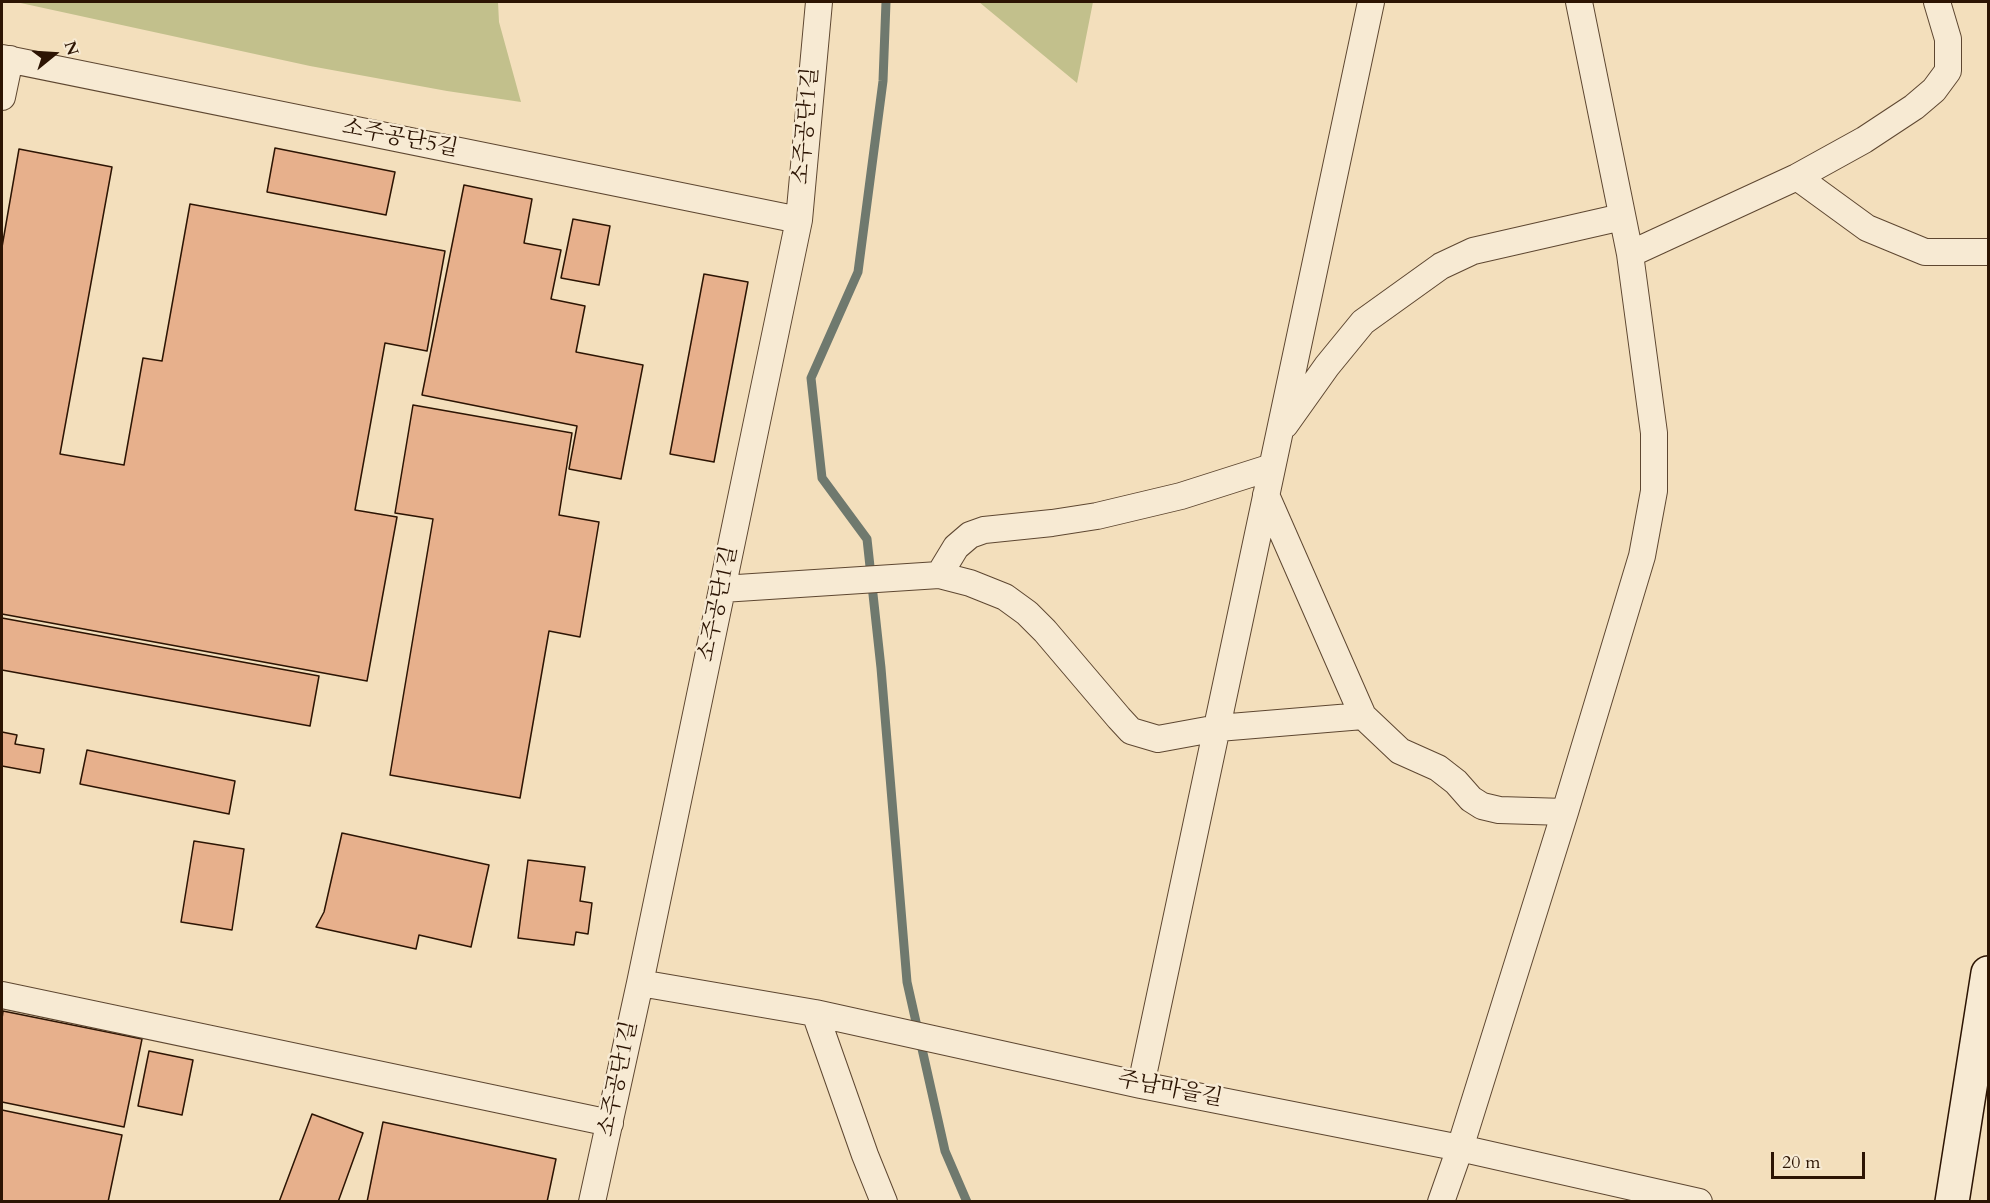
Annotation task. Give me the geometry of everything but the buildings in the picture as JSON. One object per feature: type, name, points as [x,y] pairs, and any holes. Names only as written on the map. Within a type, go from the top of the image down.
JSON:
[{"type":"main road","points":[[1952,1202],[1989,973]]},
{"type":"street","name":"소주공단1길","points":[[592,1202],[799,220],[819,2]]},
{"type":"street","points":[[1141,1085],[1371,2]]},
{"type":"street","points":[[1441,1202],[1565,812],[1642,556],[1654,491],[1653,433],[1630,254],[1579,2]]},
{"type":"street","points":[[1630,254],[1797,177],[1864,140],[1914,107],[1934,90],[1948,71],[1948,39],[1937,2]]},
{"type":"street","name":"소주공단5길","points":[[6,59],[799,220]]},
{"type":"street","points":[[2,97],[6,59]]},
{"type":"street","points":[[1797,177],[1867,228],[1925,252],[1989,252]]},
{"type":"street","points":[[1279,433],[1327,366],[1363,322],[1441,266],[1473,251],[1622,217]]},
{"type":"street","points":[[939,575],[956,548],[970,535],[984,530],[1097,516],[1181,496],[1272,467]]},
{"type":"street","points":[[1266,495],[1363,716],[1400,751],[1438,768],[1456,782],[1471,799],[1482,806],[1499,810],[1565,812]]},
{"type":"street","points":[[722,589],[939,575],[970,583],[1005,597],[1027,613],[1131,731],[1158,738],[1218,728],[1363,716]]},
{"type":"street","name":"주남마을길","points":[[640,983],[814,1013],[1141,1085],[1460,1148],[1699,1202]]},
{"type":"street","points":[[2,995],[609,1123]]},
{"type":"street","points":[[814,1013],[884,1202]]},
{"type":"shaded area","points":[[16,2],[498,2],[499,22],[521,102],[310,66]]},
{"type":"shaded area","points":[[979,2],[1093,2],[1077,83]]},
{"type":"waterway","points":[[886,2],[883,81],[858,272],[811,378],[822,478],[867,539],[881,668],[907,982],[945,1151],[967,1202]]}]
